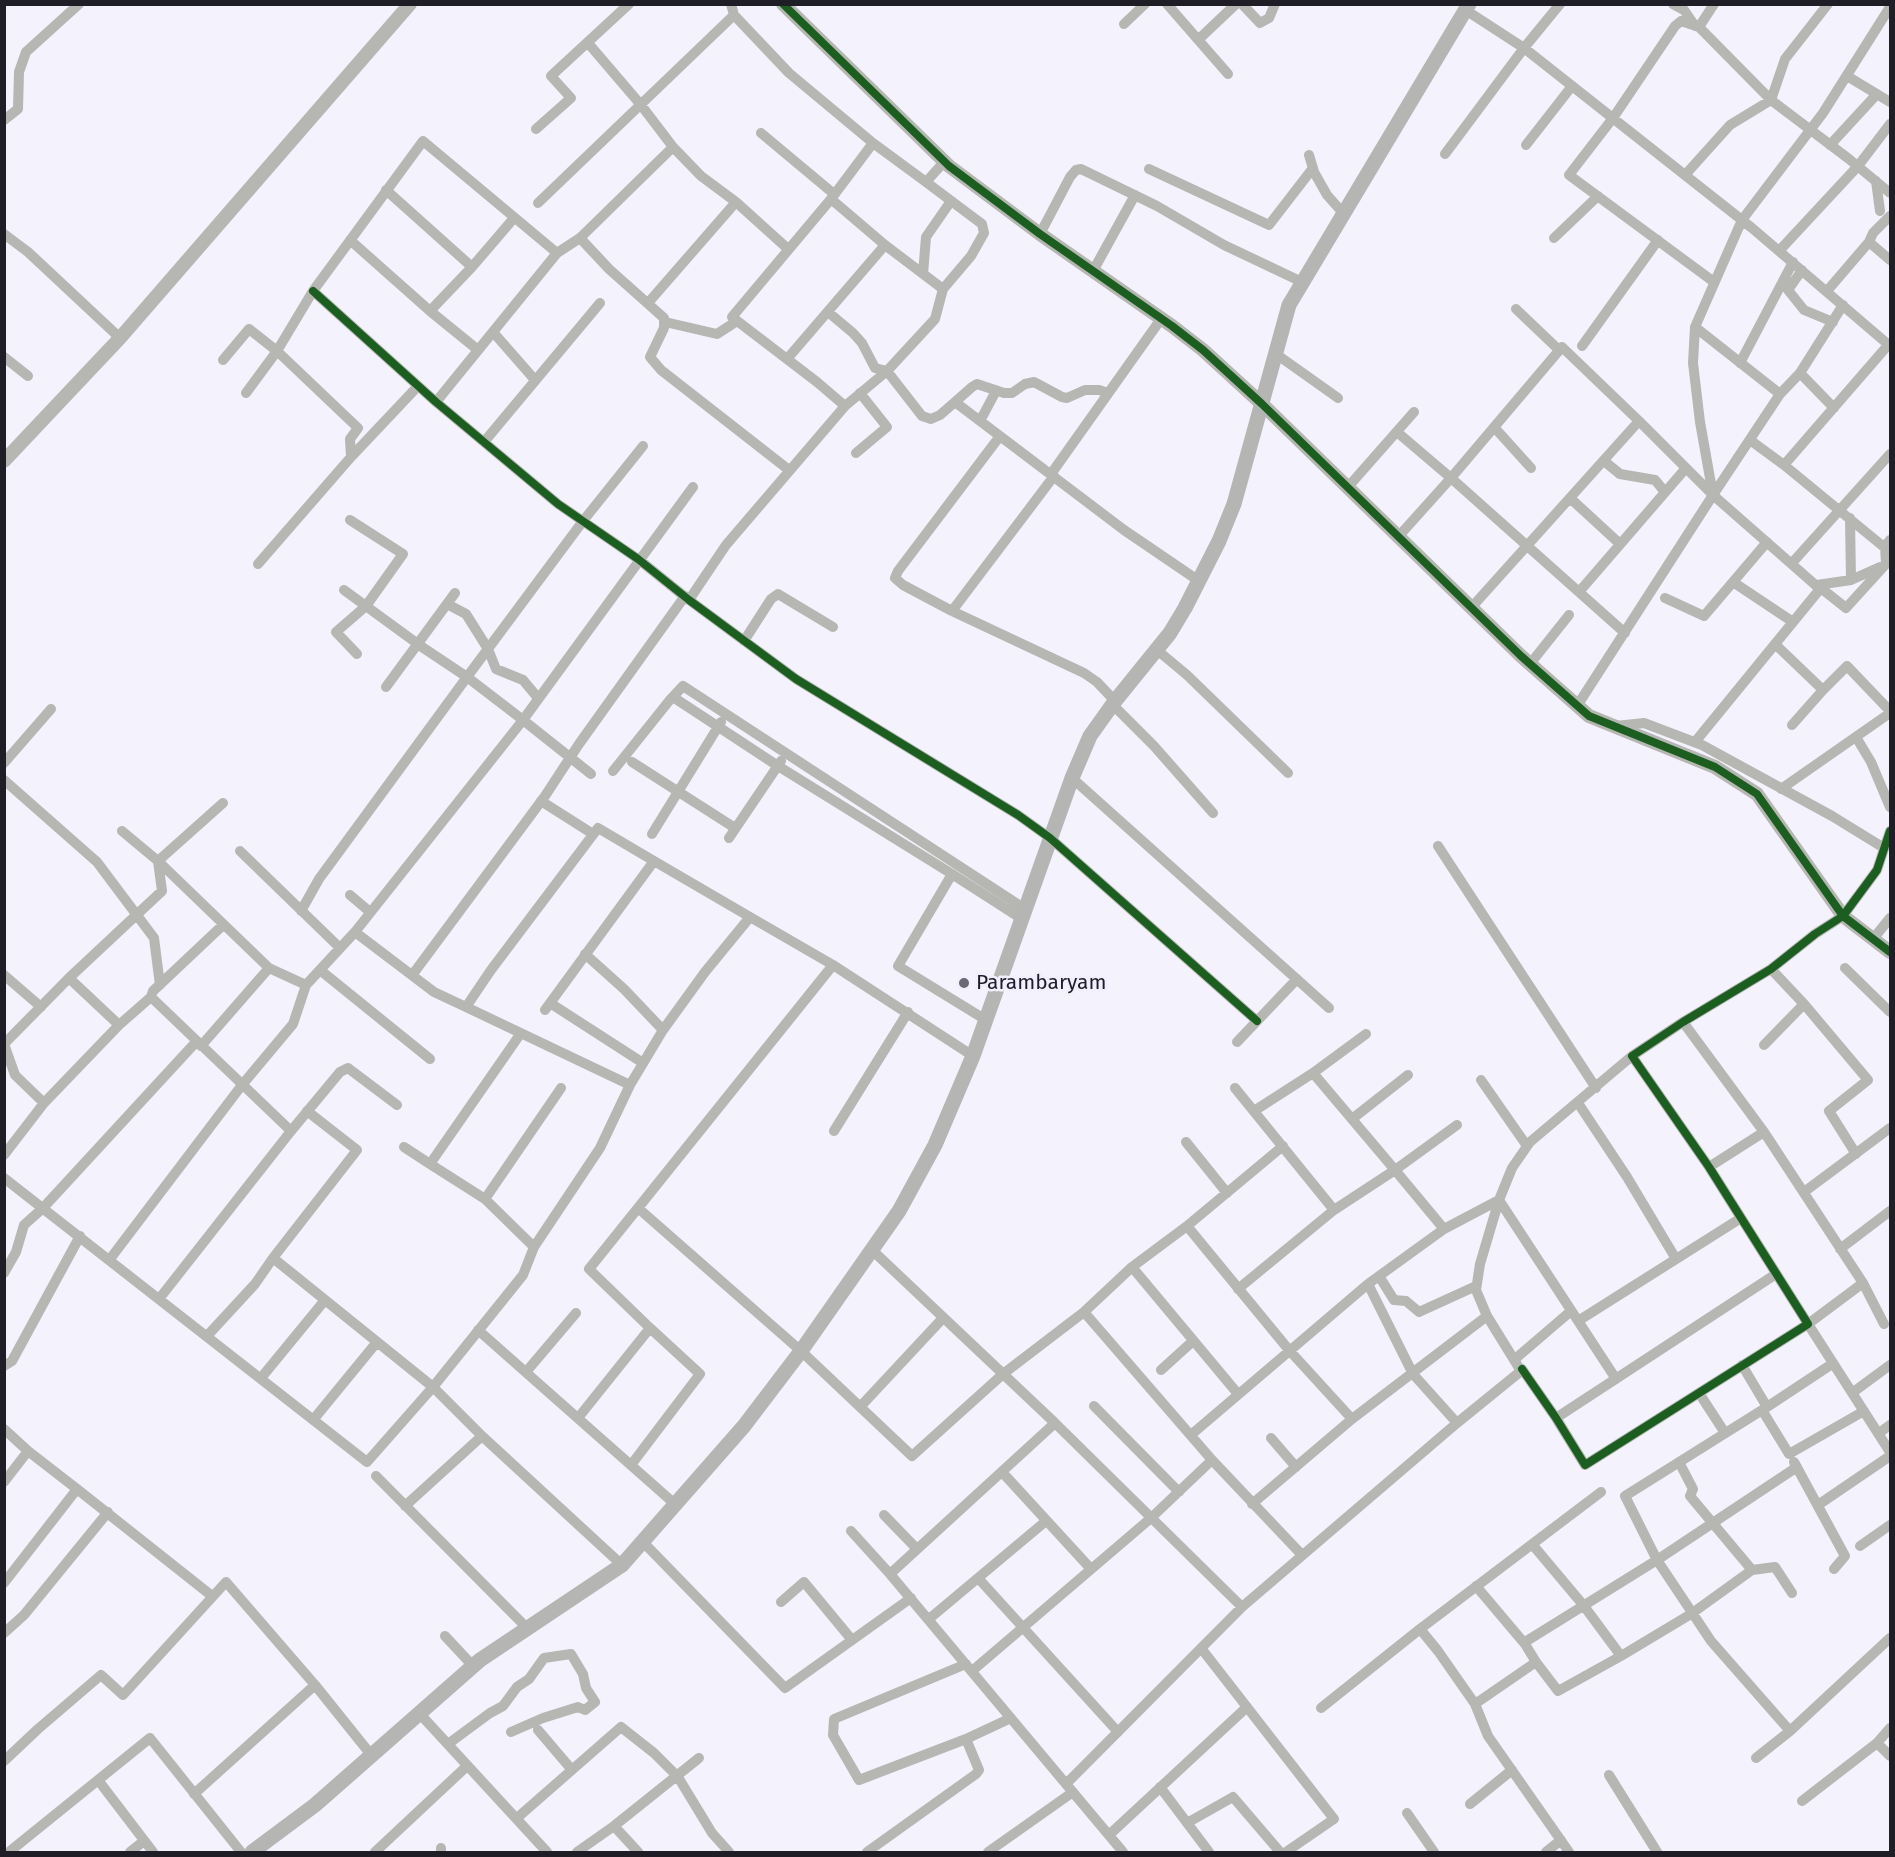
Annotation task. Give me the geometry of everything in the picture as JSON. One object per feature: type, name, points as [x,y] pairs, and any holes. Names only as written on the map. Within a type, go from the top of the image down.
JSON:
[{"type":"main road","points":[[252,1852],[315,1805],[473,1666],[622,1566],[744,1426],[801,1351],[899,1211],[935,1145],[973,1056],[1050,838],[1090,736],[1157,650],[1185,608],[1219,541],[1234,504],[1289,305],[1468,8]]},
{"type":"street","points":[[4,120],[18,109],[19,72],[26,52],[79,4]]},
{"type":"street","points":[[4,461],[120,338],[410,4]]},
{"type":"street","points":[[536,129],[571,98],[551,76],[629,4]]},
{"type":"street","points":[[783,4],[944,162],[1040,234],[1203,350],[1262,404],[1530,664],[1589,716],[1715,767],[1757,794],[1843,916],[1890,952]]},
{"type":"street","points":[[1124,24],[1145,4]]},
{"type":"street","points":[[1167,4],[1228,74]]},
{"type":"street","points":[[1199,39],[1236,4]]},
{"type":"street","points":[[1242,4],[1260,23],[1269,18],[1275,4]]},
{"type":"street","points":[[1445,154],[1560,4]]},
{"type":"street","points":[[1673,4],[1684,10],[1697,27],[1771,100],[1890,193]]},
{"type":"street","points":[[1697,27],[1714,4]]},
{"type":"street","points":[[1685,175],[1730,125],[1771,100],[1785,59],[1828,4]]},
{"type":"street","points":[[1468,8],[1524,48],[1742,220],[1890,345],[1784,465]]},
{"type":"street","points":[[1713,495],[1700,422],[1693,363],[1695,327],[1742,220],[1810,130],[1890,8]]},
{"type":"street","points":[[412,974],[541,801],[726,545],[845,406],[886,371],[935,319],[944,289],[972,256],[984,233],[982,224],[873,143],[789,74],[732,10],[641,105],[538,203]]},
{"type":"street","points":[[1697,27],[1681,21],[1675,26],[1613,118],[1569,175],[1714,282]]},
{"type":"street","points":[[588,43],[641,105],[673,147],[701,176],[736,202],[788,249]]},
{"type":"street","points":[[1847,76],[1890,102]]},
{"type":"street","points":[[1526,145],[1572,86]]},
{"type":"street","points":[[1830,145],[1877,94]]},
{"type":"street","points":[[1779,251],[1858,166],[1890,124]]},
{"type":"street","points":[[761,133],[885,245],[944,289]]},
{"type":"street","points":[[246,393],[277,351],[314,291],[423,141],[557,253]]},
{"type":"street","points":[[845,406],[817,381],[732,317],[873,143]]},
{"type":"street","points":[[436,402],[557,253],[580,238],[673,147]]},
{"type":"street","points":[[1309,155],[1313,168],[1328,195],[1343,213]]},
{"type":"street","points":[[926,182],[944,162]]},
{"type":"street","points":[[1149,169],[1269,225],[1313,168]]},
{"type":"street","points":[[1040,234],[1070,177],[1076,170],[1086,170],[1136,195],[1224,245],[1302,282]]},
{"type":"street","points":[[1827,291],[1869,242],[1885,214],[1876,181]]},
{"type":"street","points":[[386,190],[472,267]]},
{"type":"street","points":[[1093,271],[1136,195]]},
{"type":"street","points":[[1554,238],[1598,196]]},
{"type":"street","points":[[923,274],[926,237],[951,201]]},
{"type":"street","points":[[648,303],[736,202]]},
{"type":"street","points":[[430,311],[514,218]]},
{"type":"street","points":[[4,234],[28,252],[120,338]]},
{"type":"street","points":[[580,238],[609,269],[664,318],[664,328],[650,357],[661,370],[789,470]]},
{"type":"street","points":[[350,240],[478,350]]},
{"type":"street","points":[[1582,346],[1658,240]]},
{"type":"street","points":[[1869,242],[1890,260]]},
{"type":"street","points":[[787,359],[885,245]]},
{"type":"street","points":[[1740,363],[1793,262]]},
{"type":"street","points":[[1802,270],[1788,290],[1804,310],[1833,322]]},
{"type":"street","points":[[314,291],[436,402],[558,504],[638,559],[796,680],[1018,815],[1050,838],[1257,1021]]},
{"type":"street","points":[[483,442],[600,303]]},
{"type":"street","points":[[1577,706],[1713,495],[1780,394],[1800,373],[1843,305]]},
{"type":"street","points":[[1516,309],[1559,350]]},
{"type":"street","points":[[828,312],[862,342],[875,368],[886,371],[922,416],[931,419],[940,415],[977,384],[996,391],[1011,393],[1024,384],[1034,382],[1067,398],[1086,390],[1108,393]]},
{"type":"street","points":[[952,612],[1052,475],[1161,319]]},
{"type":"street","points":[[665,322],[717,334],[737,321]]},
{"type":"street","points":[[1695,327],[1780,394]]},
{"type":"street","points":[[224,360],[249,329],[277,351],[358,428],[350,439],[351,457]]},
{"type":"street","points":[[493,332],[535,380]]},
{"type":"street","points":[[1398,537],[1562,347],[1713,495],[1846,608],[1886,564],[1889,546],[1750,440]]},
{"type":"street","points":[[1276,354],[1338,398]]},
{"type":"street","points":[[4,357],[28,376]]},
{"type":"street","points":[[1800,373],[1833,408]]},
{"type":"street","points":[[258,564],[351,457],[418,386]]},
{"type":"street","points":[[980,421],[996,391]]},
{"type":"street","points":[[856,453],[888,427],[860,393]]},
{"type":"street","points":[[955,402],[1124,530],[1199,581]]},
{"type":"street","points":[[1348,487],[1414,412]]},
{"type":"street","points":[[1471,608],[1639,421]]},
{"type":"street","points":[[1494,427],[1531,468]]},
{"type":"street","points":[[1397,432],[1625,633]]},
{"type":"street","points":[[1000,436],[895,578],[903,585],[952,612],[1097,681],[1213,813]]},
{"type":"street","points":[[301,911],[319,879],[467,677],[583,521],[643,446]]},
{"type":"street","points":[[1792,563],[1890,454]]},
{"type":"street","points":[[1604,460],[1620,474],[1655,480],[1665,492]]},
{"type":"street","points":[[1579,592],[1686,468]]},
{"type":"street","points":[[110,1259],[242,1086],[293,1024],[306,985],[355,932],[523,720],[638,559],[693,487]]},
{"type":"street","points":[[1570,498],[1620,544]]},
{"type":"street","points":[[1850,518],[1851,580]]},
{"type":"street","points":[[350,520],[403,554],[366,606],[336,632],[357,654]]},
{"type":"street","points":[[1665,598],[1704,616],[1767,542]]},
{"type":"street","points":[[1817,585],[1851,580],[1886,564]]},
{"type":"street","points":[[1733,582],[1793,622]]},
{"type":"street","points":[[1695,742],[1820,589],[1817,585]]},
{"type":"street","points":[[344,590],[417,644],[467,677],[591,774]]},
{"type":"street","points":[[386,687],[455,594]]},
{"type":"street","points":[[744,641],[771,599],[778,594],[833,627]]},
{"type":"street","points":[[447,604],[466,614],[488,649],[496,669],[523,680],[538,698]]},
{"type":"street","points":[[1530,664],[1569,615]]},
{"type":"street","points":[[1775,644],[1823,690]]},
{"type":"street","points":[[1157,650],[1187,675],[1288,773]]},
{"type":"street","points":[[1781,789],[1890,712],[1847,666],[1792,725]]},
{"type":"street","points":[[613,771],[683,686],[1023,914]]},
{"type":"street","points":[[676,699],[778,766],[952,874],[1023,914]]},
{"type":"street","points":[[4,763],[51,709]]},
{"type":"street","points":[[652,834],[726,714]]},
{"type":"street","points":[[1613,726],[1644,723],[1695,742],[1832,816],[1883,853],[1890,868]]},
{"type":"street","points":[[1856,737],[1871,762],[1890,807]]},
{"type":"street","points":[[729,838],[786,753]]},
{"type":"street","points":[[632,762],[735,828]]},
{"type":"street","points":[[1072,778],[1329,1008]]},
{"type":"street","points":[[4,780],[98,862],[154,938],[160,985]]},
{"type":"street","points":[[541,801],[593,834]]},
{"type":"street","points":[[158,861],[223,803]]},
{"type":"street","points":[[466,1007],[491,970],[598,828],[833,965],[973,1056]]},
{"type":"street","points":[[122,831],[158,861],[269,968],[306,985]]},
{"type":"street","points":[[1863,1284],[1808,1324],[1586,1464],[1487,1316],[1476,1290],[1480,1264],[1498,1200],[1512,1168],[1527,1146],[1632,1056],[1771,969],[1815,933],[1843,916],[1877,870],[1890,831]]},
{"type":"street","points":[[1438,846],[1596,1088]]},
{"type":"street","points":[[240,851],[340,948]]},
{"type":"street","points":[[44,1103],[15,1075],[4,1044],[69,978],[162,891],[158,861]]},
{"type":"street","points":[[643,1063],[547,1006],[654,861]]},
{"type":"street","points":[[952,874],[898,966],[986,1020]]},
{"type":"street","points":[[350,895],[370,912]]},
{"type":"street","points":[[4,1178],[367,1462],[433,1387],[524,1275],[534,1247],[600,1148],[630,1085],[663,1030],[705,972],[750,917]]},
{"type":"street","points":[[1873,939],[1890,918]]},
{"type":"street","points":[[4,1155],[44,1103],[119,1025],[151,998],[153,991],[223,925]]},
{"type":"street","points":[[355,932],[434,992],[630,1085]]},
{"type":"street","points":[[585,954],[624,989],[663,1030]]},
{"type":"street","points":[[631,1465],[700,1374],[589,1269],[833,965]]},
{"type":"street","points":[[4,1273],[16,1252],[24,1226],[269,968]]},
{"type":"street","points":[[1845,968],[1890,1012]]},
{"type":"street","points":[[1771,969],[1804,1004],[1868,1080],[1829,1111],[1856,1154]]},
{"type":"street","points":[[320,970],[430,1059]]},
{"type":"street","points":[[4,975],[41,1006]]},
{"type":"street","points":[[69,978],[119,1025]]},
{"type":"street","points":[[1237,1041],[1297,979]]},
{"type":"street","points":[[151,998],[291,1131]]},
{"type":"street","points":[[1764,1044],[1804,1004]]},
{"type":"street","points":[[834,1131],[908,1012]]},
{"type":"street","points":[[1683,1022],[1764,1132],[1804,1192],[1863,1284],[1884,1324]]},
{"type":"street","points":[[430,1164],[521,1033]]},
{"type":"street","points":[[1254,1111],[1313,1073],[1366,1034]]},
{"type":"street","points":[[1632,1056],[1709,1167],[1890,1452]]},
{"type":"street","points":[[159,1299],[339,1072],[348,1068],[397,1104]]},
{"type":"street","points":[[1313,1073],[1444,1229]]},
{"type":"street","points":[[1352,1119],[1408,1075]]},
{"type":"street","points":[[1481,1080],[1527,1146]]},
{"type":"street","points":[[485,1199],[561,1088]]},
{"type":"street","points":[[1235,1088],[1334,1210]]},
{"type":"street","points":[[1578,1103],[1627,1177],[1676,1259]]},
{"type":"street","points":[[207,1336],[255,1284],[357,1150],[307,1111]]},
{"type":"street","points":[[1238,1289],[1334,1210],[1457,1125]]},
{"type":"street","points":[[1804,1192],[1890,1128]]},
{"type":"street","points":[[1709,1167],[1764,1132]]},
{"type":"street","points":[[1186,1142],[1227,1193]]},
{"type":"street","points":[[638,1208],[801,1351],[912,1456],[1003,1374],[1084,1312],[1132,1267],[1187,1226],[1283,1146]]},
{"type":"street","points":[[404,1147],[485,1199],[534,1247]]},
{"type":"street","points":[[1192,1434],[1368,1284],[1444,1229],[1498,1200]]},
{"type":"street","points":[[1498,1200],[1616,1379]]},
{"type":"street","points":[[1840,1249],[1888,1216]]},
{"type":"street","points":[[1578,1321],[1741,1218]]},
{"type":"street","points":[[1187,1226],[1289,1350],[1352,1419]]},
{"type":"street","points":[[4,1366],[12,1361],[80,1236]]},
{"type":"street","points":[[872,1250],[1055,1423],[1242,1606]]},
{"type":"street","points":[[273,1258],[433,1387],[482,1436],[622,1566]]},
{"type":"street","points":[[1132,1267],[1238,1394]]},
{"type":"street","points":[[1556,1418],[1776,1274]]},
{"type":"street","points":[[1380,1276],[1395,1300],[1406,1301],[1419,1312],[1476,1286]]},
{"type":"street","points":[[1368,1284],[1413,1374],[1457,1422]]},
{"type":"street","points":[[261,1378],[325,1300]]},
{"type":"street","points":[[1515,1359],[1571,1311]]},
{"type":"street","points":[[1084,1312],[1192,1434],[1212,1460],[1302,1556]]},
{"type":"street","points":[[526,1372],[576,1313]]},
{"type":"street","points":[[1252,1504],[1352,1419],[1487,1316]]},
{"type":"street","points":[[860,1407],[944,1318]]},
{"type":"street","points":[[578,1418],[650,1328]]},
{"type":"street","points":[[478,1330],[676,1505]]},
{"type":"street","points":[[1161,1370],[1193,1341]]},
{"type":"street","points":[[314,1420],[377,1342]]},
{"type":"street","points":[[1790,1731],[1711,1641],[1691,1614],[1657,1560],[1624,1496],[1832,1364]]},
{"type":"street","points":[[1742,1365],[1845,1556],[1834,1569]]},
{"type":"street","points":[[1852,1393],[1890,1365]]},
{"type":"street","points":[[988,1852],[1070,1788],[1118,1732],[1242,1606],[1522,1369]]},
{"type":"street","points":[[1699,1392],[1725,1433]]},
{"type":"street","points":[[1095,1406],[1179,1492]]},
{"type":"street","points":[[1789,1454],[1864,1411]]},
{"type":"street","points":[[890,1574],[1055,1423]]},
{"type":"street","points":[[1878,1433],[1890,1425]]},
{"type":"street","points":[[4,1429],[28,1451],[212,1596]]},
{"type":"street","points":[[405,1506],[482,1436]]},
{"type":"street","points":[[1271,1438],[1296,1467]]},
{"type":"street","points":[[4,1482],[28,1451]]},
{"type":"street","points":[[1818,1505],[1890,1456]]},
{"type":"street","points":[[1011,1718],[966,1739],[859,1780],[833,1735],[834,1719],[969,1668],[1023,1628],[1151,1518],[1212,1460]]},
{"type":"street","points":[[1679,1462],[1694,1489],[1690,1496],[1752,1570]]},
{"type":"street","points":[[1525,1644],[1797,1467]]},
{"type":"street","points":[[1002,1472],[1091,1569]]},
{"type":"street","points":[[376,1476],[527,1628]]},
{"type":"street","points":[[4,1583],[77,1489]]},
{"type":"street","points":[[1321,1708],[1420,1629],[1600,1492]]},
{"type":"street","points":[[4,1633],[24,1615],[108,1512]]},
{"type":"street","points":[[884,1515],[917,1549]]},
{"type":"street","points":[[929,1619],[1046,1521]]},
{"type":"street","points":[[1860,1546],[1890,1525]]},
{"type":"street","points":[[851,1531],[929,1619],[1123,1852]]},
{"type":"street","points":[[643,1542],[785,1688],[911,1598]]},
{"type":"street","points":[[1532,1544],[1584,1606],[1621,1656]]},
{"type":"street","points":[[1476,1586],[1525,1644],[1558,1690],[1691,1614],[1752,1570],[1775,1567],[1792,1593]]},
{"type":"street","points":[[978,1578],[1118,1732]]},
{"type":"street","points":[[4,1761],[101,1675],[123,1695],[225,1582],[315,1685],[372,1756]]},
{"type":"street","points":[[781,1602],[804,1582],[852,1640]]},
{"type":"street","points":[[1420,1629],[1475,1704],[1488,1736],[1569,1852]]},
{"type":"street","points":[[445,1636],[473,1666]]},
{"type":"street","points":[[1756,1758],[1790,1731],[1890,1638]]},
{"type":"street","points":[[1201,1648],[1334,1819],[1286,1852]]},
{"type":"street","points":[[448,1744],[503,1706],[517,1687],[529,1679],[544,1658],[571,1654],[595,1702],[585,1710],[578,1707],[543,1718],[511,1732]]},
{"type":"street","points":[[1475,1704],[1536,1662]]},
{"type":"street","points":[[194,1794],[315,1685]]},
{"type":"street","points":[[1109,1835],[1247,1707]]},
{"type":"street","points":[[420,1714],[548,1852]]},
{"type":"street","points":[[517,1818],[621,1727],[654,1753],[678,1777],[712,1833],[729,1852]]},
{"type":"street","points":[[1803,1801],[1877,1743],[1890,1728]]},
{"type":"street","points":[[538,1730],[572,1770]]},
{"type":"street","points":[[9,1852],[150,1738],[241,1852]]},
{"type":"street","points":[[867,1852],[976,1774],[979,1770],[966,1739]]},
{"type":"street","points":[[1877,1743],[1890,1756]]},
{"type":"street","points":[[577,1852],[678,1777],[699,1758]]},
{"type":"street","points":[[375,1852],[467,1766]]},
{"type":"street","points":[[1470,1804],[1512,1770]]},
{"type":"street","points":[[1609,1774],[1657,1852]]},
{"type":"street","points":[[98,1780],[153,1852]]},
{"type":"street","points":[[1160,1787],[1209,1852]]},
{"type":"street","points":[[1187,1823],[1233,1797],[1280,1852]]},
{"type":"street","points":[[1407,1813],[1434,1852]]},
{"type":"street","points":[[614,1826],[638,1852]]},
{"type":"street","points":[[1546,1852],[1561,1840]]},
{"type":"street","points":[[130,1852],[144,1841]]},
{"type":"cycle path","points":[[783,4],[949,166],[1203,350],[1262,404],[1521,656],[1589,716],[1715,767],[1757,794],[1843,916],[1890,952]]},
{"type":"cycle path","points":[[313,291],[436,402],[558,504],[638,559],[689,600],[796,679],[1018,815],[1050,838],[1257,1021]]},
{"type":"cycle path","points":[[1522,1369],[1585,1465],[1808,1324],[1709,1167],[1632,1056],[1771,969],[1815,934],[1843,916],[1877,870],[1890,831]]},
{"type":"place","name":"Parambaryam","points":[[964,983]]}]
